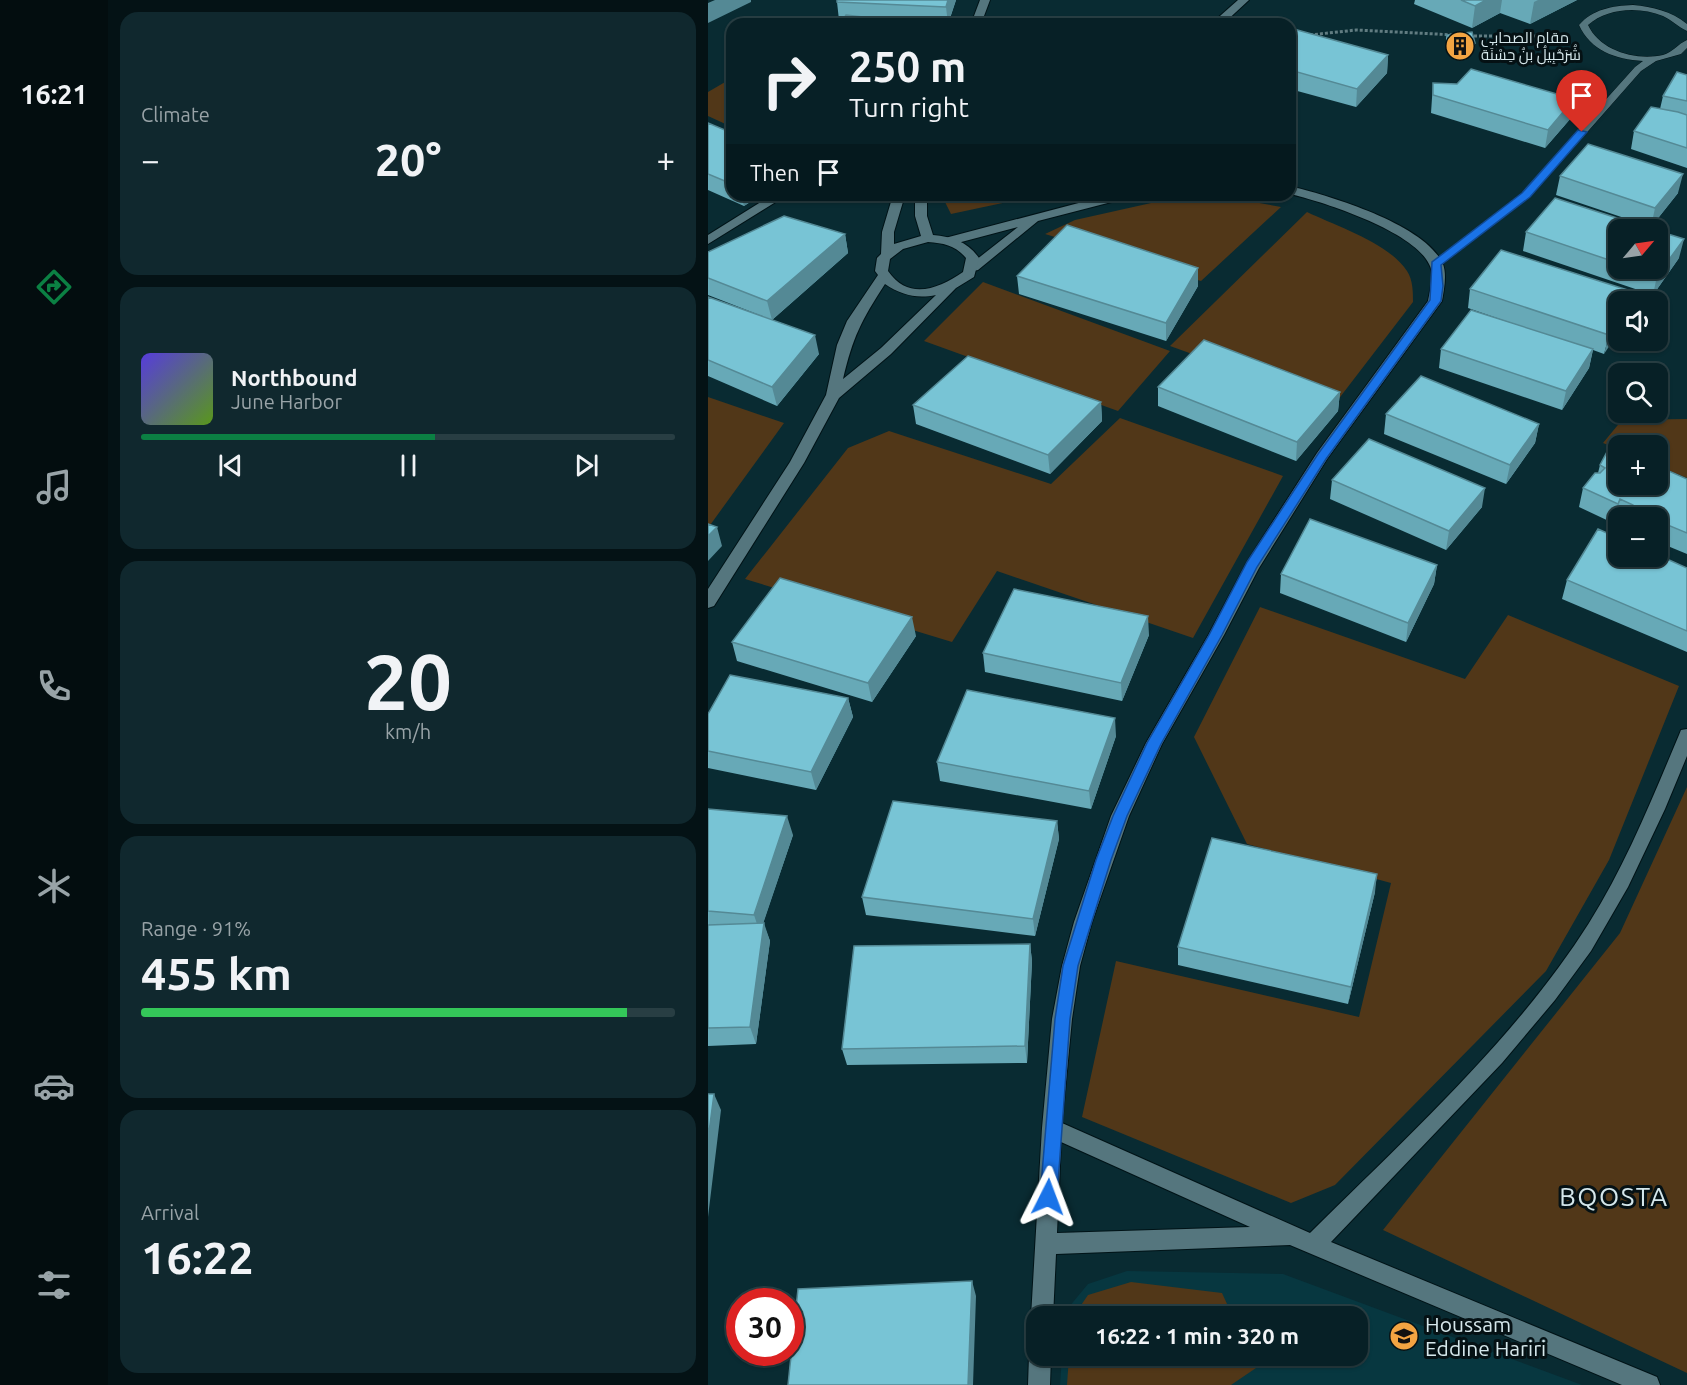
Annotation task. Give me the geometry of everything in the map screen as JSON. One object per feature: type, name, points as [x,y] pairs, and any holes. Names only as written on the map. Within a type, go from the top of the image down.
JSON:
[{"type":"street","points":[[978,18],[985,0]]},
{"type":"street","points":[[1223,18],[1244,0]]},
{"type":"street","points":[[1043,1306],[1052,1128],[1062,1019],[1071,966],[1095,882],[1120,816],[1154,743],[1216,635],[1252,566],[1322,456],[1435,301],[1436,264],[1419,244],[1341,205],[1296,192]]},
{"type":"street","points":[[708,240],[771,201]]},
{"type":"street","points":[[887,255],[888,232],[897,201]]},
{"type":"street","points":[[921,201],[921,216],[928,238]]},
{"type":"street","points":[[1060,211],[1067,201]]},
{"type":"street","points":[[950,241],[1036,220],[1100,201]]},
{"type":"street","points":[[833,395],[910,330],[952,287],[969,274],[973,267],[1036,220]]},
{"type":"street","points":[[952,287],[929,293],[896,288],[883,277],[880,270],[882,262],[887,255],[904,244],[928,238],[950,241],[968,251],[973,258],[973,267]]},
{"type":"street","points":[[708,602],[797,464],[833,395],[844,345],[862,306],[883,277]]},
{"type":"street","points":[[1315,1244],[1450,1107],[1565,973],[1596,929],[1619,888],[1687,735]]},
{"type":"street","points":[[1052,1128],[1293,1236],[1649,1385]]},
{"type":"street","points":[[1046,1244],[1293,1236]]},
{"type":"street","points":[[1039,1385],[1040,1366]]},
{"type":"lane","points":[[1687,27],[1676,17],[1639,5],[1610,7],[1588,16],[1582,25],[1585,36],[1604,50],[1633,58],[1654,58],[1672,54],[1687,44]]},
{"type":"lane","points":[[1676,17],[1687,14]]},
{"type":"lane","points":[[1633,58],[1638,69]]},
{"type":"lane","points":[[1436,264],[1526,195],[1638,69],[1654,58]]},
{"type":"path","points":[[1301,36],[1356,30],[1457,35]]},
{"type":"path","points":[[1468,36],[1512,38],[1585,36]]},
{"type":"shaded area","points":[[726,82],[726,124],[708,116],[708,92]]},
{"type":"shaded area","points":[[944,201],[1012,201],[951,214]]},
{"type":"shaded area","points":[[1160,201],[1248,201],[1281,207],[1201,281],[1045,234],[1075,220]]},
{"type":"shaded area","points":[[1307,212],[1361,236],[1388,252],[1407,271],[1412,286],[1413,302],[1334,405],[1170,346]]},
{"type":"shaded area","points":[[983,282],[1170,351],[1118,411],[924,341]]},
{"type":"shaded area","points":[[708,397],[784,423],[708,528]]},
{"type":"shaded area","points":[[1120,418],[1283,476],[1193,638],[997,571],[952,642],[745,579],[848,448],[889,431],[1051,484]]},
{"type":"shaded area","points":[[1668,419],[1687,419],[1687,478],[1668,470],[1668,435],[1610,435],[1620,423],[1668,423]]},
{"type":"shaded area","points":[[1260,607],[1465,679],[1508,615],[1679,686],[1609,860],[1546,971],[1335,1185],[1291,1203],[1082,1117],[1116,961],[1359,1017],[1391,883],[1247,844],[1194,737]]},
{"type":"shaded area","points":[[1687,787],[1687,1373],[1383,1230],[1620,933]]},
{"type":"shaded area","name":"Houssam Eddine Hariri","points":[[1127,1271],[1283,1274],[1582,1385],[1060,1385],[1061,1366],[1368,1366],[1368,1306],[1070,1306],[1088,1284]]},
{"type":"shaded area","points":[[1131,1282],[1222,1293],[1228,1306],[1080,1306],[1088,1295]]},
{"type":"shaded area","points":[[1068,1366],[1255,1366],[1256,1368],[1231,1385],[1067,1385]]},
{"type":"building","points":[[837,0],[948,0],[946,7],[837,2]]},
{"type":"building","points":[[1461,0],[1486,0],[1475,6]]},
{"type":"building","points":[[846,15],[871,18],[844,18]]},
{"type":"building","points":[[1296,30],[1388,55],[1357,89],[1296,72]]},
{"type":"building","points":[[1472,32],[1475,43],[1451,44],[1446,35]]},
{"type":"building","points":[[1471,69],[1574,99],[1548,130],[1433,95],[1433,83],[1457,84]]},
{"type":"building","points":[[1677,72],[1687,75],[1687,101],[1663,96]]},
{"type":"building","points":[[1651,107],[1687,115],[1687,148],[1634,131]]},
{"type":"building","points":[[708,123],[726,130],[726,182],[708,174]]},
{"type":"building","points":[[1588,144],[1683,174],[1655,208],[1560,176]]},
{"type":"building","points":[[1555,198],[1620,219],[1608,219],[1608,260],[1526,232]]},
{"type":"building","points":[[784,216],[845,234],[767,301],[708,278],[708,252]]},
{"type":"building","points":[[1067,225],[1198,268],[1166,323],[1017,276]]},
{"type":"building","points":[[1668,234],[1684,239],[1668,261]]},
{"type":"building","points":[[1501,250],[1631,291],[1608,291],[1608,335],[1470,289]]},
{"type":"building","points":[[708,297],[815,335],[772,387],[708,360]]},
{"type":"building","points":[[1471,310],[1593,349],[1566,391],[1441,349]]},
{"type":"building","points":[[1204,340],[1340,392],[1297,442],[1158,387]]},
{"type":"building","points":[[968,356],[1101,402],[1048,455],[913,405]]},
{"type":"building","points":[[1421,376],[1539,424],[1510,465],[1386,414]]},
{"type":"building","points":[[1369,439],[1485,488],[1449,531],[1332,480]]},
{"type":"building","points":[[1608,452],[1608,495],[1668,495],[1668,472],[1687,479],[1687,533],[1668,525],[1668,507],[1633,507],[1620,499],[1618,504],[1583,488],[1595,473],[1600,473],[1605,468],[1600,465]]},
{"type":"building","points":[[1310,519],[1437,565],[1408,623],[1281,574]]},
{"type":"building","points":[[708,524],[717,527],[708,536]]},
{"type":"building","points":[[1598,529],[1608,534],[1608,567],[1668,567],[1668,559],[1687,568],[1687,631],[1567,580]]},
{"type":"building","points":[[780,578],[912,617],[868,683],[732,642]]},
{"type":"building","points":[[1014,589],[1148,616],[1121,683],[983,653]]},
{"type":"building","points":[[730,675],[848,698],[811,772],[708,751],[708,714]]},
{"type":"building","points":[[967,690],[1115,718],[1089,791],[937,762]]},
{"type":"building","points":[[893,801],[1057,821],[1033,919],[862,897]]},
{"type":"building","points":[[708,809],[787,816],[754,915],[708,911]]},
{"type":"building","points":[[1212,838],[1377,874],[1351,987],[1178,947]]},
{"type":"building","points":[[764,923],[750,1027],[708,1028],[708,925]]},
{"type":"building","points":[[1030,944],[1025,1046],[842,1049],[854,946]]},
{"type":"building","points":[[708,1094],[714,1094],[708,1140]]},
{"type":"building","points":[[972,1281],[968,1385],[788,1385],[790,1366],[804,1366],[804,1289]]},
{"type":"place","name":"مقام الصحابي شُرَحْبِيلُ بنُ حِسْنَة","points":[[1460,46]]},
{"type":"place","name":"Houssam Eddine Hariri","points":[[1404,1336]]},
{"type":"district","name":"BQOSTA","points":[[1614,1196]]},
{"type":"route","points":[[1048,1197],[1062,1019],[1071,966],[1103,860],[1120,816],[1154,743],[1216,635],[1252,566],[1322,456],[1435,301],[1436,264],[1526,195],[1582,132]]}]
